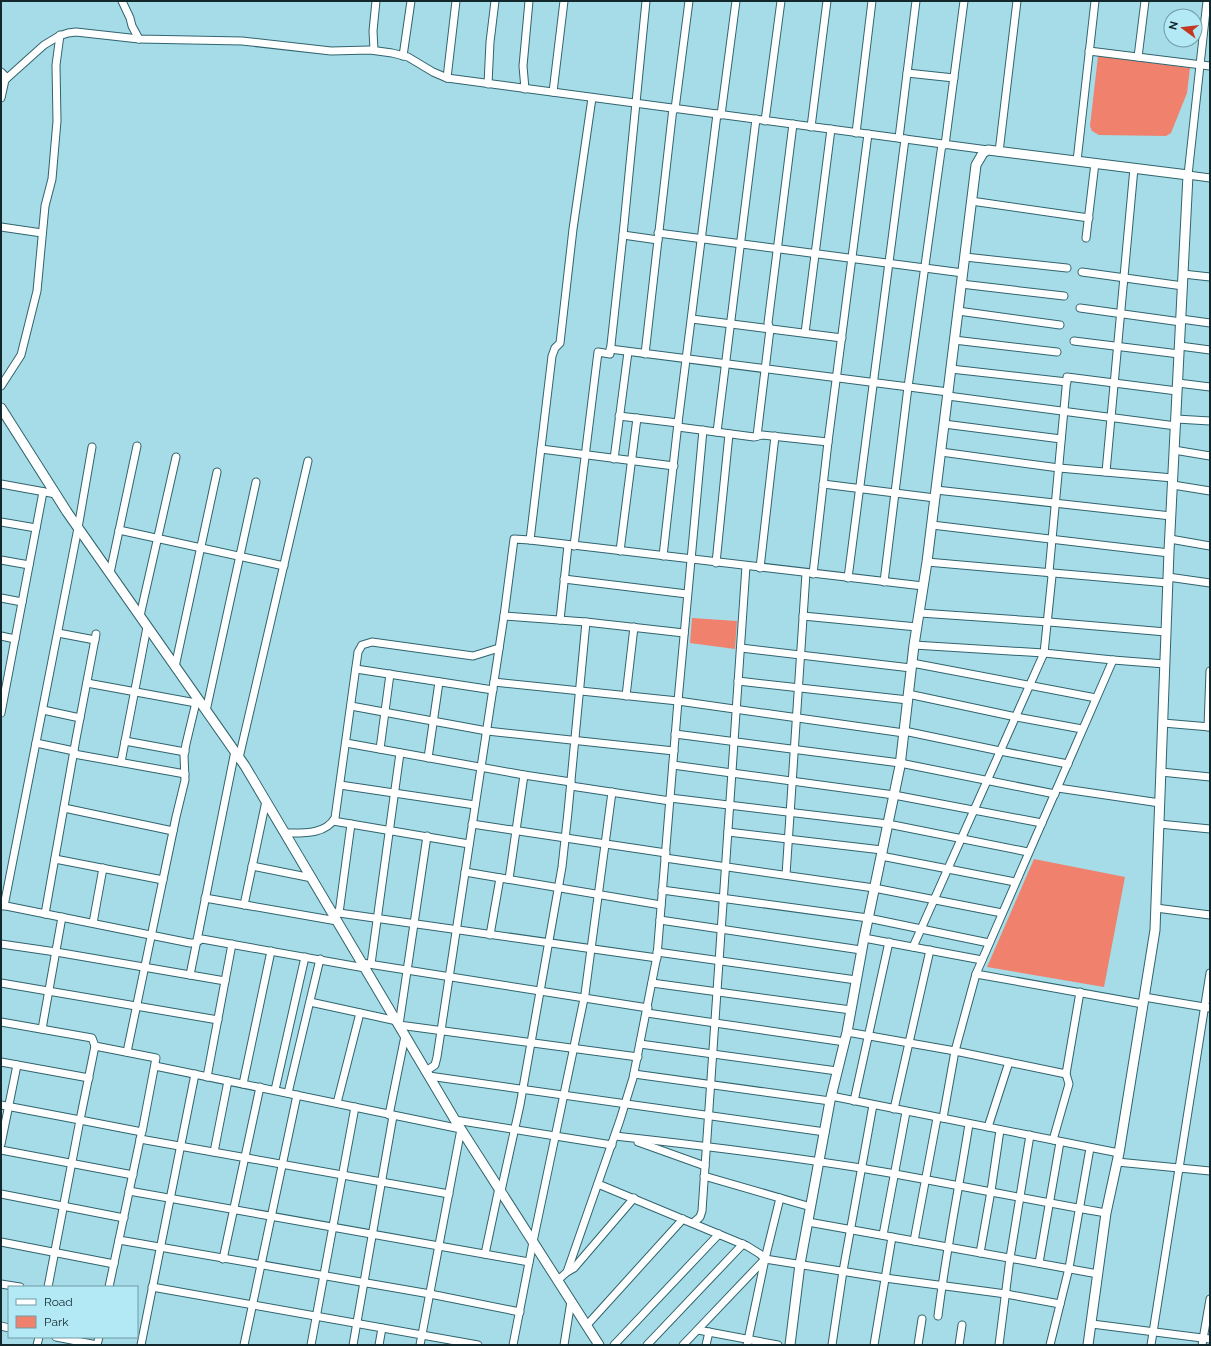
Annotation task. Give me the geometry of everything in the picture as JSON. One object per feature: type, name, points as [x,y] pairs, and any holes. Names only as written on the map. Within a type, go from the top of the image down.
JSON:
[{"type":"street","points":[[122,1],[139,39]]},
{"type":"street","points":[[374,50],[373,31],[376,1]]},
{"type":"street","points":[[404,56],[411,1]]},
{"type":"street","points":[[447,78],[456,1]]},
{"type":"street","points":[[488,84],[490,42],[495,1]]},
{"type":"street","points":[[525,89],[523,66],[529,1]]},
{"type":"street","points":[[553,92],[564,1]]},
{"type":"street","points":[[560,620],[564,579],[586,455],[598,352],[610,354],[637,104],[646,1]]},
{"type":"street","points":[[645,354],[658,236],[689,1]]},
{"type":"street","points":[[663,556],[702,239],[736,1]]},
{"type":"street","points":[[766,121],[781,1]]},
{"type":"street","points":[[812,127],[827,1]]},
{"type":"street","points":[[856,133],[872,1]]},
{"type":"street","points":[[848,578],[889,264],[902,139],[907,73],[916,1]]},
{"type":"street","points":[[884,582],[908,387],[964,1]]},
{"type":"street","points":[[999,152],[1017,1]]},
{"type":"street","points":[[1076,161],[1095,1]]},
{"type":"street","points":[[1138,57],[1145,1]]},
{"type":"street","points":[[1088,1345],[1106,1213],[1119,1153],[1155,930],[1169,553],[1188,175],[1200,65],[1207,33],[1208,3]]},
{"type":"street","points":[[1,98],[5,80],[7,78],[44,45],[60,35],[68,33],[76,32],[139,39],[242,41],[331,51],[374,50],[404,56],[447,78],[831,130],[1210,178]]},
{"type":"street","points":[[1,386],[21,355],[37,290],[45,206],[52,178],[57,121],[56,65],[60,35]]},
{"type":"street","points":[[1089,51],[1210,66]]},
{"type":"street","points":[[1,72],[7,78]]},
{"type":"street","points":[[907,73],[954,78]]},
{"type":"street","points":[[530,540],[552,356],[555,348],[560,343],[592,98]]},
{"type":"street","points":[[717,432],[756,119]]},
{"type":"street","points":[[757,436],[770,329],[768,323],[794,124]]},
{"type":"street","points":[[805,333],[831,130]]},
{"type":"street","points":[[786,875],[803,616],[823,484],[868,134]]},
{"type":"street","points":[[790,1345],[800,1264],[819,1162],[831,1099],[845,1042],[864,938],[900,763],[911,666],[920,613],[936,494],[976,165],[983,153],[988,150]]},
{"type":"street","points":[[1086,238],[1095,163]]},
{"type":"street","points":[[1106,472],[1134,168]]},
{"type":"street","points":[[971,201],[1089,218]]},
{"type":"street","points":[[1,227],[42,233]]},
{"type":"street","points":[[623,235],[702,239],[963,273]]},
{"type":"street","points":[[965,257],[1067,268]]},
{"type":"street","points":[[1082,272],[1183,286]]},
{"type":"street","points":[[1183,274],[1210,277]]},
{"type":"street","points":[[961,284],[1064,296]]},
{"type":"street","points":[[1080,308],[1120,314],[1210,323]]},
{"type":"street","points":[[958,311],[1060,325]]},
{"type":"street","points":[[692,319],[842,338]]},
{"type":"street","points":[[954,340],[1057,352]]},
{"type":"street","points":[[1074,340],[1118,346],[1179,350],[1210,350]]},
{"type":"street","points":[[610,349],[873,382],[1111,418],[1176,422],[1210,421]]},
{"type":"street","points":[[614,458],[628,352]]},
{"type":"street","points":[[951,369],[1067,382]]},
{"type":"street","points":[[913,947],[1044,653],[1049,622],[1052,576],[1049,572],[1067,377],[1114,383],[1178,387],[1210,387]]},
{"type":"street","points":[[1,408],[78,528],[175,667],[196,701],[206,711],[237,755],[366,965],[405,1036],[455,1120],[599,1345]]},
{"type":"street","points":[[620,416],[729,434],[775,436],[828,442]]},
{"type":"street","points":[[620,551],[637,418]]},
{"type":"street","points":[[944,424],[1061,439]]},
{"type":"street","points":[[567,1272],[612,1145],[634,1074],[657,955],[687,594],[703,430]]},
{"type":"street","points":[[716,563],[729,434]]},
{"type":"street","points":[[760,568],[775,436]]},
{"type":"street","points":[[110,573],[137,446]]},
{"type":"street","points":[[92,447],[58,633],[2,906],[190,943],[196,942],[202,938],[320,959],[407,970],[584,998],[715,1023],[845,1042]]},
{"type":"street","points":[[541,449],[674,466]]},
{"type":"street","points":[[1174,450],[1210,456]]},
{"type":"street","points":[[941,452],[1059,468],[1106,472],[1173,481],[1210,491]]},
{"type":"street","points":[[140,616],[176,457]]},
{"type":"street","points":[[190,975],[205,898],[237,755],[284,566],[308,461]]},
{"type":"street","points":[[175,667],[217,472]]},
{"type":"street","points":[[206,711],[256,482]]},
{"type":"street","points":[[1,484],[56,494]]},
{"type":"street","points":[[823,484],[895,493],[936,494],[1055,503],[1171,516]]},
{"type":"street","points":[[1,713],[43,492]]},
{"type":"street","points":[[1,522],[36,528]]},
{"type":"street","points":[[932,525],[1169,553]]},
{"type":"street","points":[[119,530],[284,566]]},
{"type":"street","points":[[428,1074],[437,1057],[450,977],[504,616],[514,539],[923,586]]},
{"type":"street","points":[[1170,539],[1210,546]]},
{"type":"street","points":[[1,560],[29,565]]},
{"type":"street","points":[[927,562],[1210,583]]},
{"type":"street","points":[[694,1223],[700,1217],[702,1211],[746,566]]},
{"type":"street","points":[[564,579],[687,594]]},
{"type":"street","points":[[1,598],[22,602]]},
{"type":"street","points":[[920,613],[1166,632]]},
{"type":"street","points":[[504,616],[586,622],[684,633]]},
{"type":"street","points":[[803,616],[917,627]]},
{"type":"street","points":[[485,1254],[515,1130],[523,1090],[558,888],[571,784],[586,622]]},
{"type":"street","points":[[121,762],[147,627]]},
{"type":"street","points":[[626,696],[634,627]]},
{"type":"street","points":[[45,914],[96,637],[58,633]]},
{"type":"street","points":[[1,636],[15,639]]},
{"type":"street","points":[[285,833],[315,832],[326,827],[335,818],[356,669],[360,648],[362,645],[372,642],[473,656],[499,648]]},
{"type":"street","points":[[914,645],[1044,653],[1165,664]]},
{"type":"street","points":[[741,648],[911,666],[1030,685],[1096,698]]},
{"type":"street","points":[[914,1241],[955,1051],[976,974],[1113,660]]},
{"type":"street","points":[[356,669],[493,690]]},
{"type":"street","points":[[1163,724],[1209,727],[1210,671]]},
{"type":"street","points":[[380,750],[390,674]]},
{"type":"street","points":[[738,681],[798,688],[908,697],[1082,729]]},
{"type":"street","points":[[428,758],[439,682]]},
{"type":"street","points":[[494,682],[678,701],[904,732],[1068,764]]},
{"type":"street","points":[[87,683],[196,701]]},
{"type":"street","points":[[127,1052],[173,831],[184,786],[185,752],[196,701]]},
{"type":"street","points":[[351,706],[487,730],[674,751]]},
{"type":"street","points":[[42,710],[80,718]]},
{"type":"street","points":[[676,734],[900,763],[1056,791],[1160,803]]},
{"type":"street","points":[[125,741],[185,752]]},
{"type":"street","points":[[36,743],[121,762],[185,774]]},
{"type":"street","points":[[346,743],[612,792],[888,824],[1028,852]]},
{"type":"street","points":[[366,965],[377,919],[400,753]]},
{"type":"street","points":[[673,765],[894,795],[1042,823]]},
{"type":"street","points":[[1161,772],[1210,777]]},
{"type":"street","points":[[509,879],[524,775]]},
{"type":"street","points":[[340,785],[475,805]]},
{"type":"street","points":[[514,1345],[533,1242],[584,998],[612,792]]},
{"type":"street","points":[[244,905],[266,801]]},
{"type":"street","points":[[64,808],[173,831]]},
{"type":"street","points":[[333,821],[470,844]]},
{"type":"street","points":[[336,915],[351,824]]},
{"type":"street","points":[[472,824],[605,844],[726,867],[874,888],[1002,913]]},
{"type":"street","points":[[1159,824],[1210,829]]},
{"type":"street","points":[[728,832],[882,853],[948,869],[1015,882]]},
{"type":"street","points":[[398,1023],[427,836]]},
{"type":"street","points":[[55,859],[163,880]]},
{"type":"street","points":[[252,866],[312,878]]},
{"type":"street","points":[[93,923],[103,868]]},
{"type":"street","points":[[465,872],[661,905]]},
{"type":"street","points":[[490,935],[500,878]]},
{"type":"street","points":[[662,890],[868,918],[920,930],[989,943]]},
{"type":"street","points":[[205,898],[244,905],[377,919],[591,949],[719,961],[856,980]]},
{"type":"street","points":[[1156,908],[1210,915]]},
{"type":"street","points":[[42,1029],[62,917]]},
{"type":"street","points":[[660,920],[862,950]]},
{"type":"street","points":[[864,938],[982,960]]},
{"type":"street","points":[[854,1101],[889,942]]},
{"type":"street","points":[[1,944],[225,981]]},
{"type":"street","points":[[207,1077],[232,944]]},
{"type":"street","points":[[894,1109],[930,950]]},
{"type":"street","points":[[243,1084],[271,951]]},
{"type":"street","points":[[275,1090],[305,956]]},
{"type":"street","points":[[288,1093],[320,959]]},
{"type":"street","points":[[1151,1345],[1178,1168],[1207,1008],[1210,973]]},
{"type":"street","points":[[976,974],[1080,992],[1207,1008]]},
{"type":"street","points":[[1,983],[218,1020]]},
{"type":"street","points":[[652,983],[851,1010]]},
{"type":"street","points":[[1052,1140],[1069,1084],[1066,1074],[1080,992]]},
{"type":"street","points":[[310,1002],[398,1023],[638,1057]]},
{"type":"street","points":[[337,1104],[360,1013]]},
{"type":"street","points":[[1,1022],[92,1038],[95,1046],[48,1286]]},
{"type":"street","points":[[847,1032],[955,1051],[1066,1074]]},
{"type":"street","points":[[353,1345],[382,1182],[391,1115],[405,1036]]},
{"type":"street","points":[[640,1044],[838,1071]]},
{"type":"street","points":[[95,1046],[156,1058],[109,1286]]},
{"type":"street","points":[[1,1062],[89,1078]]},
{"type":"street","points":[[988,1127],[1009,1062]]},
{"type":"street","points":[[1,1144],[5,1106],[16,1065]]},
{"type":"street","points":[[155,1066],[461,1128]]},
{"type":"street","points":[[141,1345],[195,1074]]},
{"type":"street","points":[[428,1074],[523,1090],[825,1132]]},
{"type":"street","points":[[634,1074],[711,1085],[854,1101],[1119,1153]]},
{"type":"street","points":[[214,1152],[228,1081]]},
{"type":"street","points":[[223,1258],[260,1087]]},
{"type":"street","points":[[244,1345],[297,1095]]},
{"type":"street","points":[[832,1345],[850,1229],[872,1105]]},
{"type":"street","points":[[5,1106],[80,1120],[181,1146],[449,1194]]},
{"type":"street","points":[[311,1345],[354,1107]]},
{"type":"street","points":[[882,1235],[906,1112]]},
{"type":"street","points":[[455,1120],[612,1145]]},
{"type":"street","points":[[938,1316],[969,1124]]},
{"type":"street","points":[[420,1345],[461,1128]]},
{"type":"street","points":[[980,1252],[1000,1130]]},
{"type":"street","points":[[615,1136],[707,1146],[862,1168],[1106,1213]]},
{"type":"street","points":[[999,1345],[1010,1258],[1030,1136]]},
{"type":"street","points":[[625,1137],[705,1166]]},
{"type":"street","points":[[1039,1263],[1060,1142]]},
{"type":"street","points":[[1050,1345],[1069,1268],[1090,1148]]},
{"type":"street","points":[[1,1150],[133,1175]]},
{"type":"street","points":[[1116,1162],[1210,1171]]},
{"type":"street","points":[[704,1176],[811,1207]]},
{"type":"street","points":[[598,1184],[743,1244],[760,1254],[765,1259],[885,1278],[1006,1294],[1060,1304]]},
{"type":"street","points":[[129,1191],[529,1262]]},
{"type":"street","points":[[1,1194],[124,1218]]},
{"type":"street","points":[[558,1280],[574,1268],[634,1198]]},
{"type":"street","points":[[747,1342],[780,1198]]},
{"type":"street","points":[[587,1325],[683,1219]]},
{"type":"street","points":[[808,1222],[1098,1274]]},
{"type":"street","points":[[614,1345],[719,1234]]},
{"type":"street","points":[[874,1345],[892,1237]]},
{"type":"street","points":[[119,1240],[430,1294],[520,1312]]},
{"type":"street","points":[[1,1242],[114,1264]]},
{"type":"street","points":[[647,1345],[743,1244]]},
{"type":"street","points":[[683,1345],[765,1259]]},
{"type":"street","points":[[1,1284],[14,1286]]},
{"type":"street","points":[[152,1287],[478,1345]]},
{"type":"street","points":[[1092,1324],[1205,1341],[1210,1298]]},
{"type":"street","points":[[564,1345],[571,1301]]},
{"type":"street","points":[[918,1345],[922,1319]]},
{"type":"street","points":[[959,1345],[962,1325]]},
{"type":"street","points":[[379,1345],[382,1328]]},
{"type":"street","points":[[698,1330],[747,1342],[778,1345]]},
{"type":"street","points":[[706,1345],[709,1332]]},
{"type":"street","points":[[61,1338],[97,1345]]},
{"type":"green space","points":[[1098,56],[1190,68],[1187,93],[1171,133],[1166,136],[1099,135],[1092,131],[1090,126]]},
{"type":"green space","points":[[692,618],[737,621],[735,649],[690,643]]},
{"type":"green space","points":[[1034,859],[1125,877],[1104,987],[987,967]]}]
